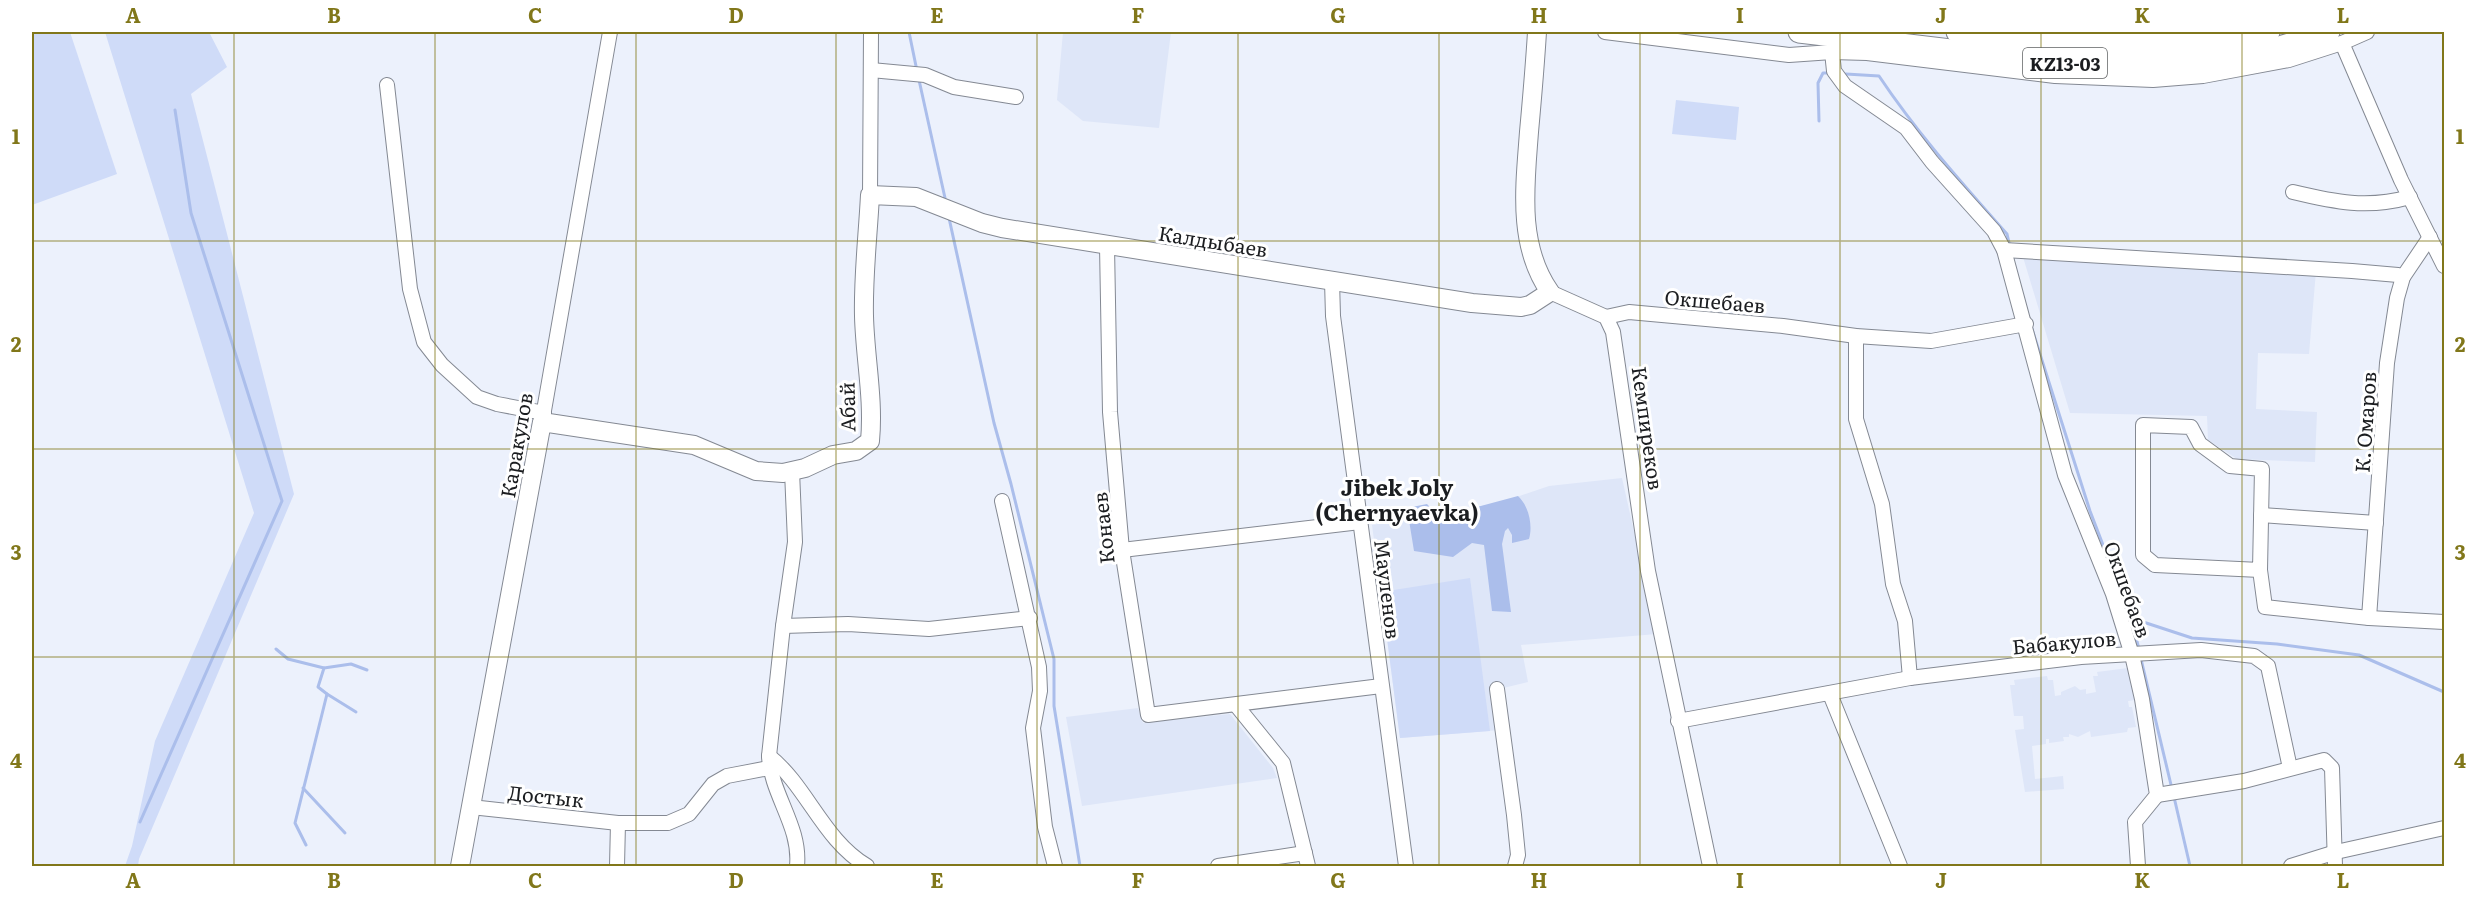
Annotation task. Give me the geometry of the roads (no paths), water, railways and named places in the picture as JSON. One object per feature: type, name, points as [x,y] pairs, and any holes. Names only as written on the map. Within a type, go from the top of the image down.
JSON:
[{"type":"highway","name":"KZ13-03","points":[[1799,32],[2087,66],[2165,66],[2219,60],[2335,37]]},
{"type":"highway","name":"KZ13-03","points":[[1957,32],[2054,44],[2117,48],[2222,42],[2269,32]]},
{"type":"main road","points":[[1537,32],[1525,185],[1526,222],[1533,259],[1539,276],[1550,292]]},
{"type":"main road","name":"Абай","points":[[543,418],[694,445],[756,471],[783,473],[805,468],[834,455],[856,451],[870,441],[871,390],[866,357],[864,314],[870,195]]},
{"type":"main road","name":"Калдыбаев","points":[[870,195],[916,197],[982,223],[1002,228],[1472,303],[1511,307],[1530,305],[1550,292]]},
{"type":"main road","name":"Каракулов","points":[[460,867],[543,418]]},
{"type":"street","name":"Каракулов","points":[[543,418],[610,32]]},
{"type":"street","name":"Абай","points":[[870,195],[871,32]]},
{"type":"street","points":[[1605,32],[1789,55],[1832,52],[1867,53],[2055,76],[2153,80],[2204,76],[2289,60],[2335,37],[2367,32]]},
{"type":"street","points":[[2060,32],[2130,37],[2202,32]]},
{"type":"street","points":[[2335,37],[2445,266]]},
{"type":"street","name":"Окшебаев","points":[[1832,52],[1834,71],[1845,86],[1906,128],[1932,162],[1994,231],[2004,250],[2026,324],[2065,475],[2114,594],[2132,655],[2142,699],[2157,795]]},
{"type":"street","points":[[871,70],[925,75],[954,87],[1016,97]]},
{"type":"street","points":[[387,85],[410,289],[424,342],[441,365],[477,397],[543,418]]},
{"type":"street","points":[[2293,192],[2339,203],[2387,204],[2410,197]]},
{"type":"street","name":"К. Омаров","points":[[2369,618],[2387,363],[2397,298],[2403,278],[2430,237]]},
{"type":"street","name":"Конаев","points":[[1107,246],[1110,412],[1122,550],[1148,715],[1381,686]]},
{"type":"street","points":[[2004,250],[2352,271],[2398,275],[2403,278]]},
{"type":"street","name":"Мауленов","points":[[1332,281],[1333,316],[1406,867]]},
{"type":"street","points":[[1550,292],[1606,317]]},
{"type":"street","name":"Окшебаев","points":[[1606,317],[1629,312],[1783,326],[1857,336],[1931,341],[2026,324]]},
{"type":"street","name":"Кемпиреков","points":[[1606,317],[1613,332],[1648,571],[1710,867]]},
{"type":"street","points":[[1857,336],[1857,419],[1882,504],[1893,584],[1905,621],[1910,678]]},
{"type":"street","points":[[2260,570],[2155,565],[2143,555],[2143,425],[2192,427],[2200,444],[2230,466],[2262,469],[2260,570],[2265,607],[2369,618],[2445,622]]},
{"type":"street","points":[[792,471],[795,542],[783,626],[769,762],[795,831],[797,867]]},
{"type":"street","points":[[1002,501],[1030,618],[1039,667],[1040,691],[1033,728],[1046,827],[1055,867]]},
{"type":"street","points":[[2261,515],[2376,523]]},
{"type":"street","points":[[1122,550],[1360,522]]},
{"type":"street","points":[[783,626],[848,624],[929,629],[1030,618]]},
{"type":"street","name":"Бабакулов","points":[[1678,721],[1910,678],[2081,657],[2201,650],[2254,656],[2268,666],[2290,768]]},
{"type":"street","points":[[1497,689],[1517,845],[1515,867]]},
{"type":"street","points":[[1830,694],[1900,867]]},
{"type":"street","points":[[1218,867],[1307,860],[1283,763],[1236,705]]},
{"type":"street","points":[[2138,867],[2135,822],[2157,795],[2244,781],[2324,760],[2332,768],[2335,867]]},
{"type":"street","points":[[769,762],[782,766],[822,824],[867,867]]},
{"type":"street","name":"Достык","points":[[471,807],[618,822],[668,823],[689,814],[713,784],[727,776],[769,762]]},
{"type":"street","points":[[617,867],[618,822]]},
{"type":"street","points":[[2291,867],[2336,852],[2445,828]]},
{"type":"waterway","points":[[909,32],[917,71]]},
{"type":"waterway","points":[[1819,121],[1818,83],[1823,73],[1827,73]]},
{"type":"waterway","points":[[1846,74],[1879,76],[1924,138],[2007,234],[2010,247]]},
{"type":"waterway","points":[[919,80],[945,198]]},
{"type":"waterway","points":[[140,822],[282,501],[191,213],[175,110]]},
{"type":"waterway","points":[[949,218],[994,423],[1054,659],[1054,706],[1080,866]]},
{"type":"waterway","points":[[2032,329],[2090,511],[2131,618],[2139,649]]},
{"type":"waterway","points":[[2131,618],[2192,638],[2277,644],[2359,655],[2444,692]]},
{"type":"waterway","points":[[276,649],[288,659],[324,668],[318,687],[327,694],[295,823],[306,845]]},
{"type":"waterway","points":[[2141,659],[2172,789]]},
{"type":"waterway","points":[[324,668],[351,664],[367,670]]},
{"type":"waterway","points":[[327,694],[356,712]]},
{"type":"waterway","points":[[303,788],[345,833]]},
{"type":"waterway","points":[[2174,797],[2190,866]]},
{"type":"district","name":"Jibek Joly (Chernyaevka)","points":[[1397,498]]}]
